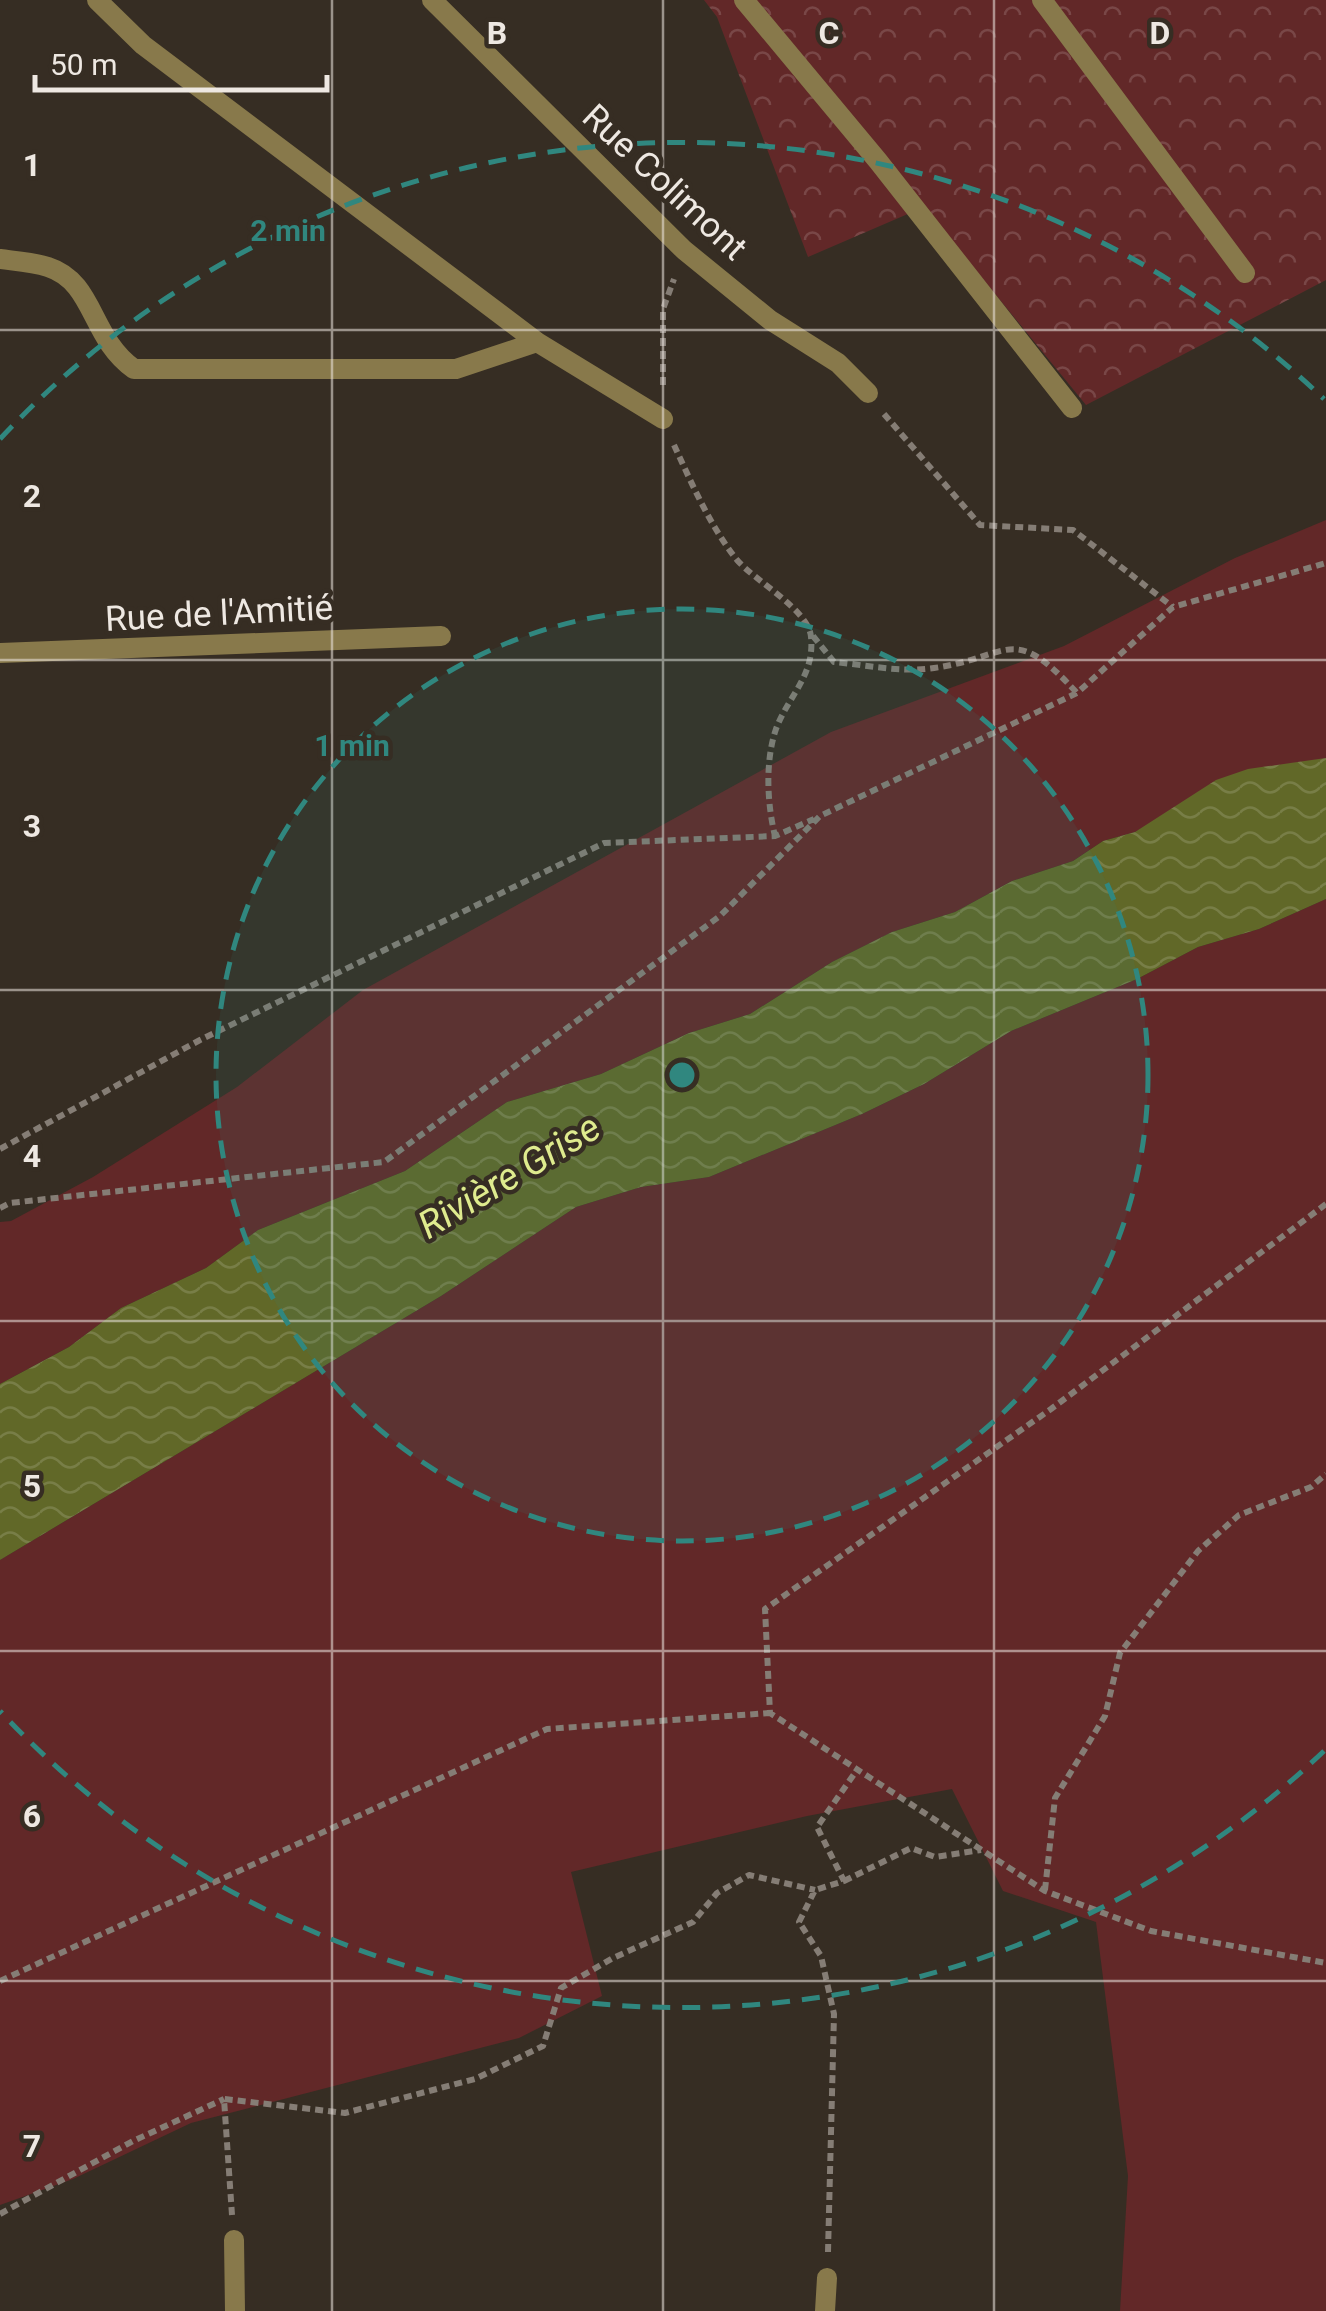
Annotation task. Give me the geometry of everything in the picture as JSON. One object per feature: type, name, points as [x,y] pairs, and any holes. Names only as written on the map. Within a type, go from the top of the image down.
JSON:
[{"type":"street","points":[[97,0],[142,45],[537,342],[663,419]]},
{"type":"street","name":"Rue Colimont","points":[[432,0],[684,250],[770,320],[838,364],[868,393]]},
{"type":"street","points":[[744,0],[878,161],[1072,408]]},
{"type":"street","points":[[1042,0],[1245,273]]},
{"type":"street","points":[[0,258],[50,267],[68,278],[83,292],[102,339],[134,369],[456,370],[537,342]]},
{"type":"street","name":"Rue de l'Amitié","points":[[0,652],[441,636]]},
{"type":"street","points":[[234,2240],[235,2311]]},
{"type":"street","points":[[825,2311],[828,2278]]},
{"type":"path","points":[[684,250],[663,309],[663,419],[698,498],[738,561],[802,617],[834,662],[933,668],[1008,647],[1044,657],[1077,692]]},
{"type":"path","points":[[868,393],[921,461],[980,525],[1073,530],[1172,607]]},
{"type":"path","points":[[0,1149],[200,1040],[604,843],[775,836],[1077,692],[1172,607],[1326,563]]},
{"type":"path","points":[[775,836],[767,803],[776,729],[805,682],[812,635]]},
{"type":"path","points":[[0,1208],[10,1202],[384,1162],[720,916],[820,816]]},
{"type":"path","points":[[770,1713],[765,1609],[1067,1398],[1326,1204]]},
{"type":"path","points":[[1044,1891],[1055,1798],[1105,1716],[1120,1654],[1198,1550],[1238,1515],[1311,1488],[1326,1474]]},
{"type":"path","points":[[0,1982],[547,1729],[770,1713],[1044,1891],[1150,1930],[1326,1963]]},
{"type":"path","points":[[844,1881],[817,1827],[857,1770]]},
{"type":"path","points":[[0,2214],[133,2141],[224,2099],[345,2113],[474,2079],[543,2046],[561,1988],[613,1958],[693,1922],[717,1893],[749,1875],[815,1890],[844,1881],[911,1848],[935,1857],[981,1850]]},
{"type":"path","points":[[815,1890],[799,1922],[821,1956],[834,2014],[828,2278]]},
{"type":"path","points":[[224,2099],[234,2240]]},
{"type":"green space","points":[[704,0],[1326,0],[1326,280],[1086,405],[924,207],[808,257],[717,17]]},
{"type":"green space","points":[[1326,520],[1326,758],[1103,841],[1073,861],[1012,881],[955,912],[892,932],[832,962],[750,1014],[689,1033],[601,1074],[507,1102],[405,1171],[258,1230],[206,1268],[121,1308],[69,1347],[0,1384],[0,1222],[11,1221],[93,1177],[237,1087],[363,990],[831,732],[1064,646],[1235,558]]},
{"type":"green space","points":[[1326,899],[1326,2311],[1120,2311],[1128,2176],[1096,1922],[1003,1891],[952,1789],[807,1816],[571,1872],[602,1996],[519,2038],[191,2123],[73,2179],[0,2205],[0,1560],[441,1296],[576,1207],[641,1187],[709,1177],[862,1114],[924,1084],[1011,1031],[1137,979],[1198,947],[1259,929]]},
{"type":"water","name":"Rivière Grise","points":[[1326,758],[1326,899],[1259,929],[1198,947],[1137,979],[1011,1031],[924,1084],[862,1114],[709,1177],[641,1187],[576,1207],[441,1296],[0,1560],[0,1384],[69,1347],[121,1308],[206,1268],[258,1230],[405,1171],[507,1102],[601,1074],[689,1033],[750,1014],[832,962],[892,932],[955,912],[1012,881],[1073,861],[1103,841],[1135,832],[1216,780],[1248,769]]}]
